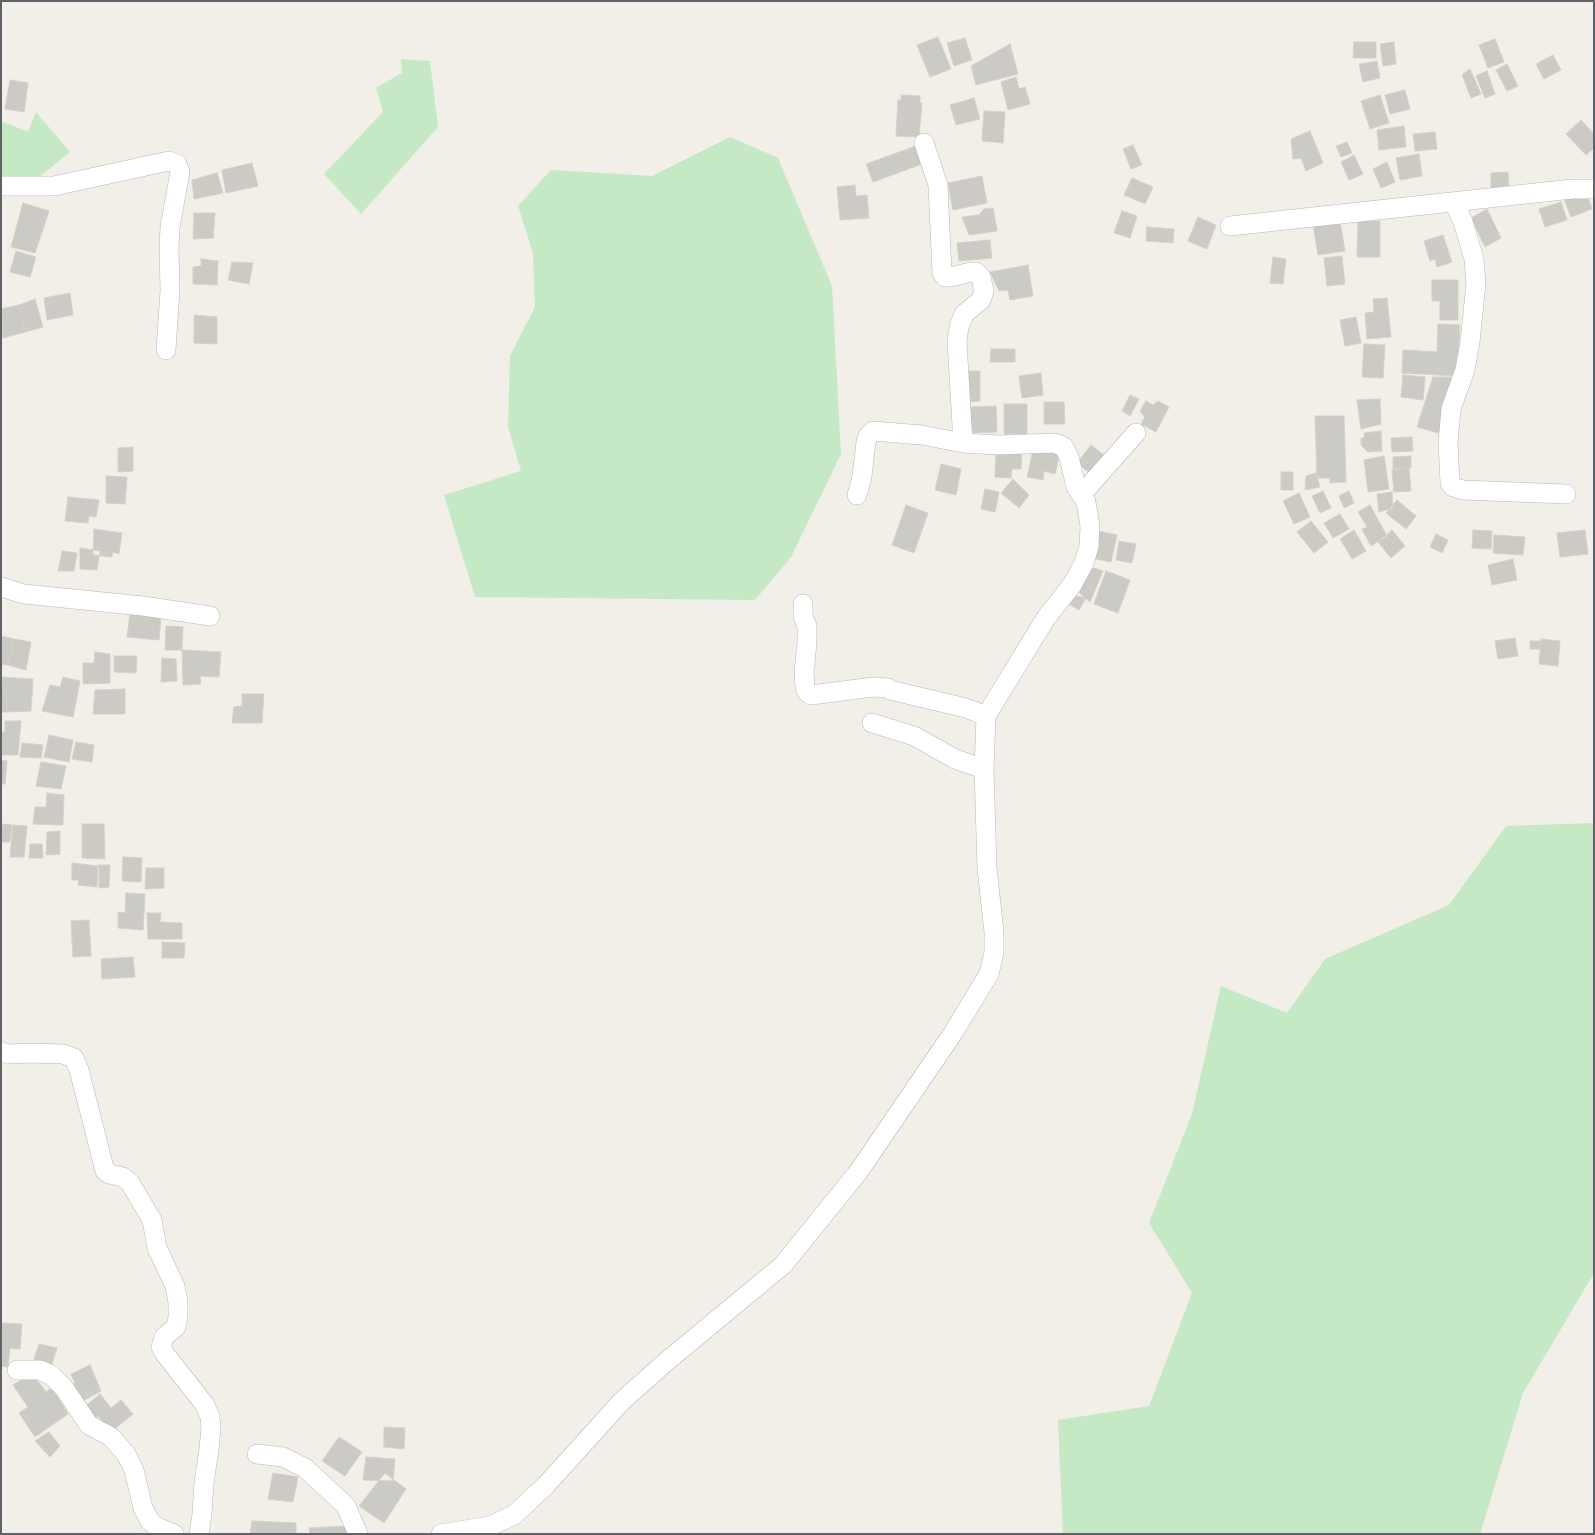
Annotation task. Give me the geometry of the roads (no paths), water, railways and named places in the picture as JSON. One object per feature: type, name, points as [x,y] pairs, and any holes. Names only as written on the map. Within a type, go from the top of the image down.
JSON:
[{"type":"street","points":[[924,143],[938,185],[942,273],[950,277],[976,272],[981,277],[984,290],[982,300],[964,314],[959,327],[957,341],[963,443]]},
{"type":"street","points":[[1,186],[54,186],[170,161],[177,164],[180,172],[170,227],[170,291],[166,350]]},
{"type":"street","points":[[1230,226],[1572,189],[1594,189]]},
{"type":"street","points":[[1454,202],[1463,222],[1474,258],[1476,282],[1465,370],[1451,408],[1448,442],[1450,483],[1453,487],[1463,490],[1566,494]]},
{"type":"street","points":[[441,1534],[481,1530],[514,1515],[546,1486],[622,1401],[667,1360],[783,1265],[859,1170],[953,1033],[989,974],[994,953],[994,932],[987,868],[984,769],[986,716],[1046,618],[1072,585],[1084,563],[1089,546],[1090,526],[1086,502],[1076,487],[1069,457],[1064,447],[1055,443],[1000,445],[963,443],[922,435],[873,431],[868,436],[866,442],[862,476],[857,495]]},
{"type":"street","points":[[1081,495],[1136,433]]},
{"type":"street","points":[[1,587],[24,594],[143,606],[210,616]]},
{"type":"street","points":[[803,604],[808,644],[804,671],[805,688],[810,695],[873,687],[888,688],[966,708],[986,716]]},
{"type":"street","points":[[872,723],[914,736],[955,759],[984,769]]},
{"type":"street","points":[[1,1052],[8,1054],[64,1054],[74,1058],[79,1070],[105,1170],[109,1174],[123,1178],[130,1183],[152,1220],[158,1248],[175,1286],[178,1302],[176,1327],[164,1337],[161,1346],[165,1354],[205,1405],[210,1417],[211,1428],[199,1534]]},
{"type":"street","points":[[17,1370],[40,1370],[51,1375],[64,1388],[89,1425],[111,1437],[126,1454],[134,1470],[143,1508],[150,1521],[156,1527],[174,1534]]},
{"type":"street","points":[[257,1454],[283,1457],[305,1468],[346,1506],[358,1534]]}]
